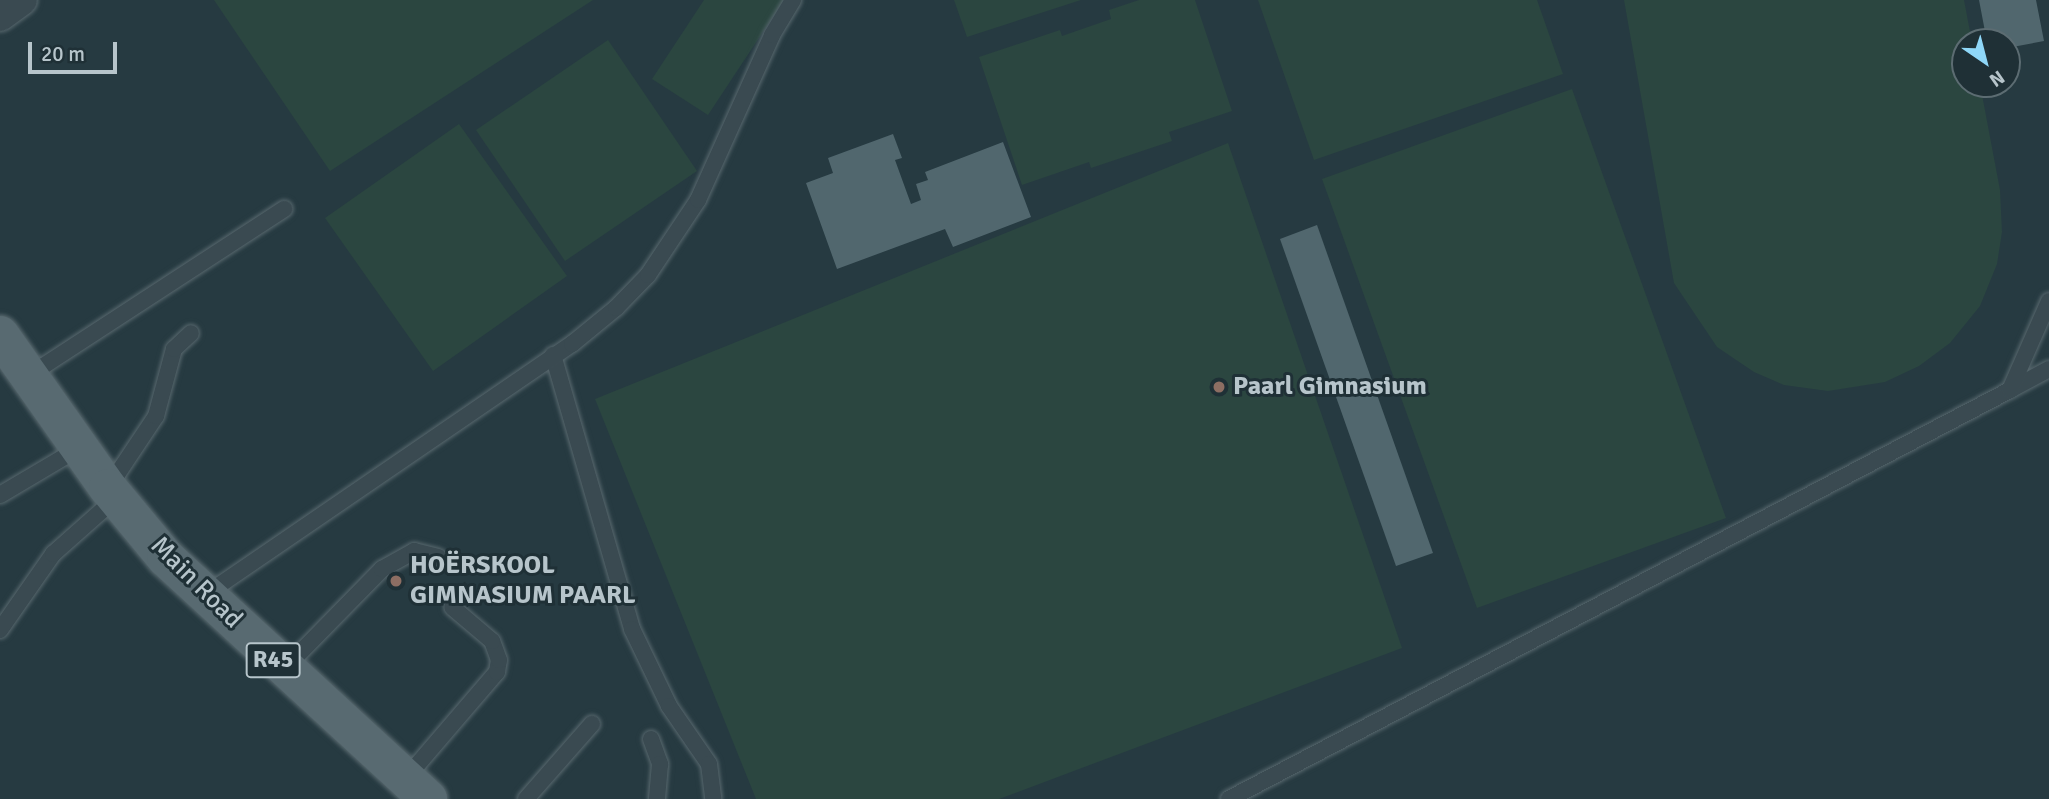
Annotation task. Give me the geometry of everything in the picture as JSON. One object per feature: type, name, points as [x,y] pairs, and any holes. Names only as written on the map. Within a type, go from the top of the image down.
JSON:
[{"type":"main road","name":"Main Road","points":[[0,336],[112,493],[205,595],[283,670],[417,789]]},
{"type":"street","points":[[0,16],[22,0]]},
{"type":"lane","points":[[205,595],[554,355],[616,308],[671,245],[698,200],[772,35],[793,0]]},
{"type":"lane","points":[[28,376],[284,209]]},
{"type":"lane","points":[[2010,390],[2049,301]]},
{"type":"lane","points":[[0,631],[53,554],[112,493],[156,416],[174,349],[191,333]]},
{"type":"lane","points":[[554,355],[632,629],[669,706],[709,764],[713,799]]},
{"type":"lane","points":[[1229,799],[1920,441],[2049,369]]},
{"type":"lane","points":[[0,495],[79,448]]},
{"type":"lane","points":[[283,670],[382,569],[414,551],[439,557]]},
{"type":"lane","points":[[417,789],[497,671],[499,660],[492,641],[453,607]]},
{"type":"lane","points":[[526,799],[592,724]]},
{"type":"lane","points":[[651,739],[660,764],[657,799]]},
{"type":"green space","points":[[214,0],[593,0],[330,171]]},
{"type":"green space","points":[[704,0],[784,0],[708,115],[652,79]]},
{"type":"green space","points":[[954,0],[1081,0],[967,37]]},
{"type":"green space","points":[[1139,0],[1195,0],[1232,111],[1169,132],[1172,141],[1091,168],[1089,162],[1022,185],[979,57],[1060,30],[1062,36],[1111,19],[1109,10]]},
{"type":"green space","points":[[1258,0],[1537,0],[1563,74],[1314,160]]},
{"type":"green space","points":[[1624,0],[1964,0],[1969,28],[1951,28],[1951,98],[1983,98],[2000,190],[2002,232],[1997,264],[1980,306],[1950,343],[1919,366],[1885,382],[1828,391],[1784,385],[1754,372],[1717,347],[1674,283]]},
{"type":"green space","points":[[608,40],[697,171],[565,261],[476,130]]},
{"type":"green space","points":[[1572,89],[1726,518],[1477,608],[1322,179]]},
{"type":"green space","points":[[459,124],[567,276],[433,371],[325,218]]},
{"type":"green space","points":[[1228,143],[1402,648],[999,799],[756,799],[595,399]]},
{"type":"building","points":[[1979,0],[2036,0],[2044,41],[2021,45],[2021,28],[1984,28]]},
{"type":"building","points":[[893,134],[902,158],[895,160],[911,204],[921,200],[916,184],[928,180],[925,172],[1003,142],[1031,217],[953,247],[945,229],[837,269],[806,183],[833,173],[828,158]]},
{"type":"building","points":[[1317,225],[1433,553],[1396,566],[1280,239]]},
{"type":"place","name":"Paarl Gimnasium","points":[[1219,387]]},
{"type":"place","name":"HOËRSKOOL GIMNASIUM PAARL","points":[[396,581]]}]
